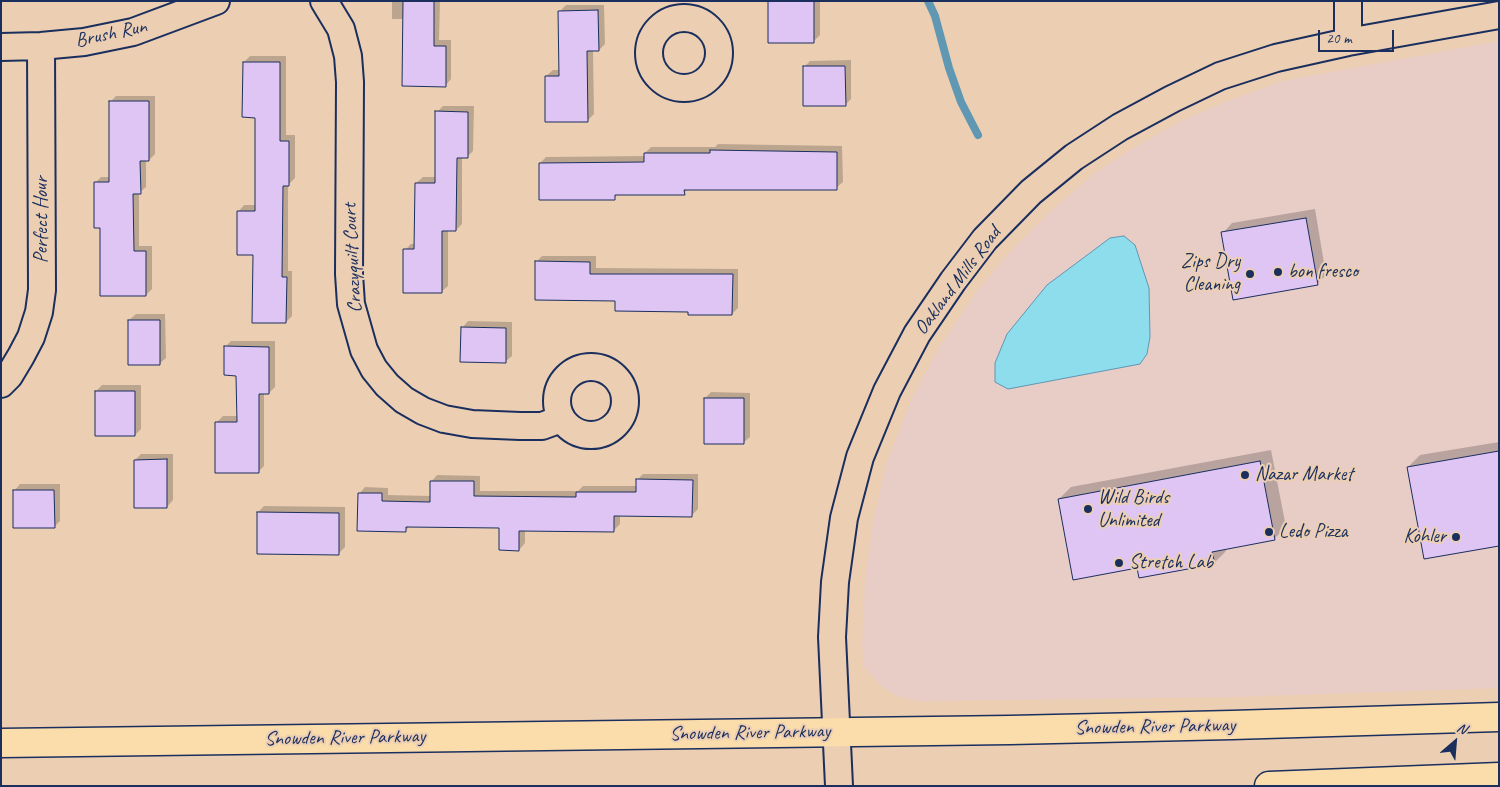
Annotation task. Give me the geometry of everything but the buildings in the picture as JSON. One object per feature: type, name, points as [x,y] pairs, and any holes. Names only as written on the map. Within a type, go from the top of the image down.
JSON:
[{"type":"main road","name":"Snowden River Parkway","points":[[1,743],[1018,730],[1499,717]]},
{"type":"main road","points":[[1269,786],[1499,778]]},
{"type":"street","name":"Brush Run","points":[[1,47],[84,42],[133,32],[216,1]]},
{"type":"street","name":"Crazyquilt Court","points":[[324,1],[341,29],[348,56],[350,82],[351,304],[364,350],[370,362],[387,385],[404,400],[423,411],[444,418],[472,424],[520,426],[542,426],[561,419]]},
{"type":"street","points":[[1348,1],[1348,42]]},
{"type":"street","name":"Oakland Mills Road","points":[[839,786],[832,637],[835,582],[844,518],[860,457],[887,391],[917,334],[953,281],[985,239],[1031,192],[1074,157],[1120,127],[1220,76],[1276,58],[1348,42],[1499,15]]},
{"type":"street","name":"Perfect Hour","points":[[1,384],[9,376],[31,337],[39,312],[42,290],[41,46]]},
{"type":"shaded area","points":[[1499,41],[1499,688],[1235,697],[919,701],[899,697],[881,686],[864,666],[862,644],[865,581],[873,522],[886,465],[911,400],[940,346],[977,291],[1008,254],[1050,212],[1092,175],[1133,148],[1181,121],[1230,100],[1283,81]]},
{"type":"water","points":[[1124,236],[1135,245],[1149,288],[1150,337],[1147,354],[1140,364],[1008,389],[995,382],[995,363],[1007,334],[1047,285],[1110,238]]},
{"type":"waterway","points":[[928,1],[935,16],[949,68],[961,102],[978,135]]},
{"type":"place","name":"bon fresco","points":[[1278,272]]},
{"type":"place","name":"Zips Dry Cleaning","points":[[1250,274]]},
{"type":"place","name":"Nazar Market","points":[[1245,475]]},
{"type":"place","name":"Wild Birds Unlimited","points":[[1088,509]]},
{"type":"place","name":"Ledo Pizza","points":[[1269,532]]},
{"type":"place","name":"Kohler","points":[[1456,537]]},
{"type":"place","name":"Stretch Lab","points":[[1119,563]]}]
